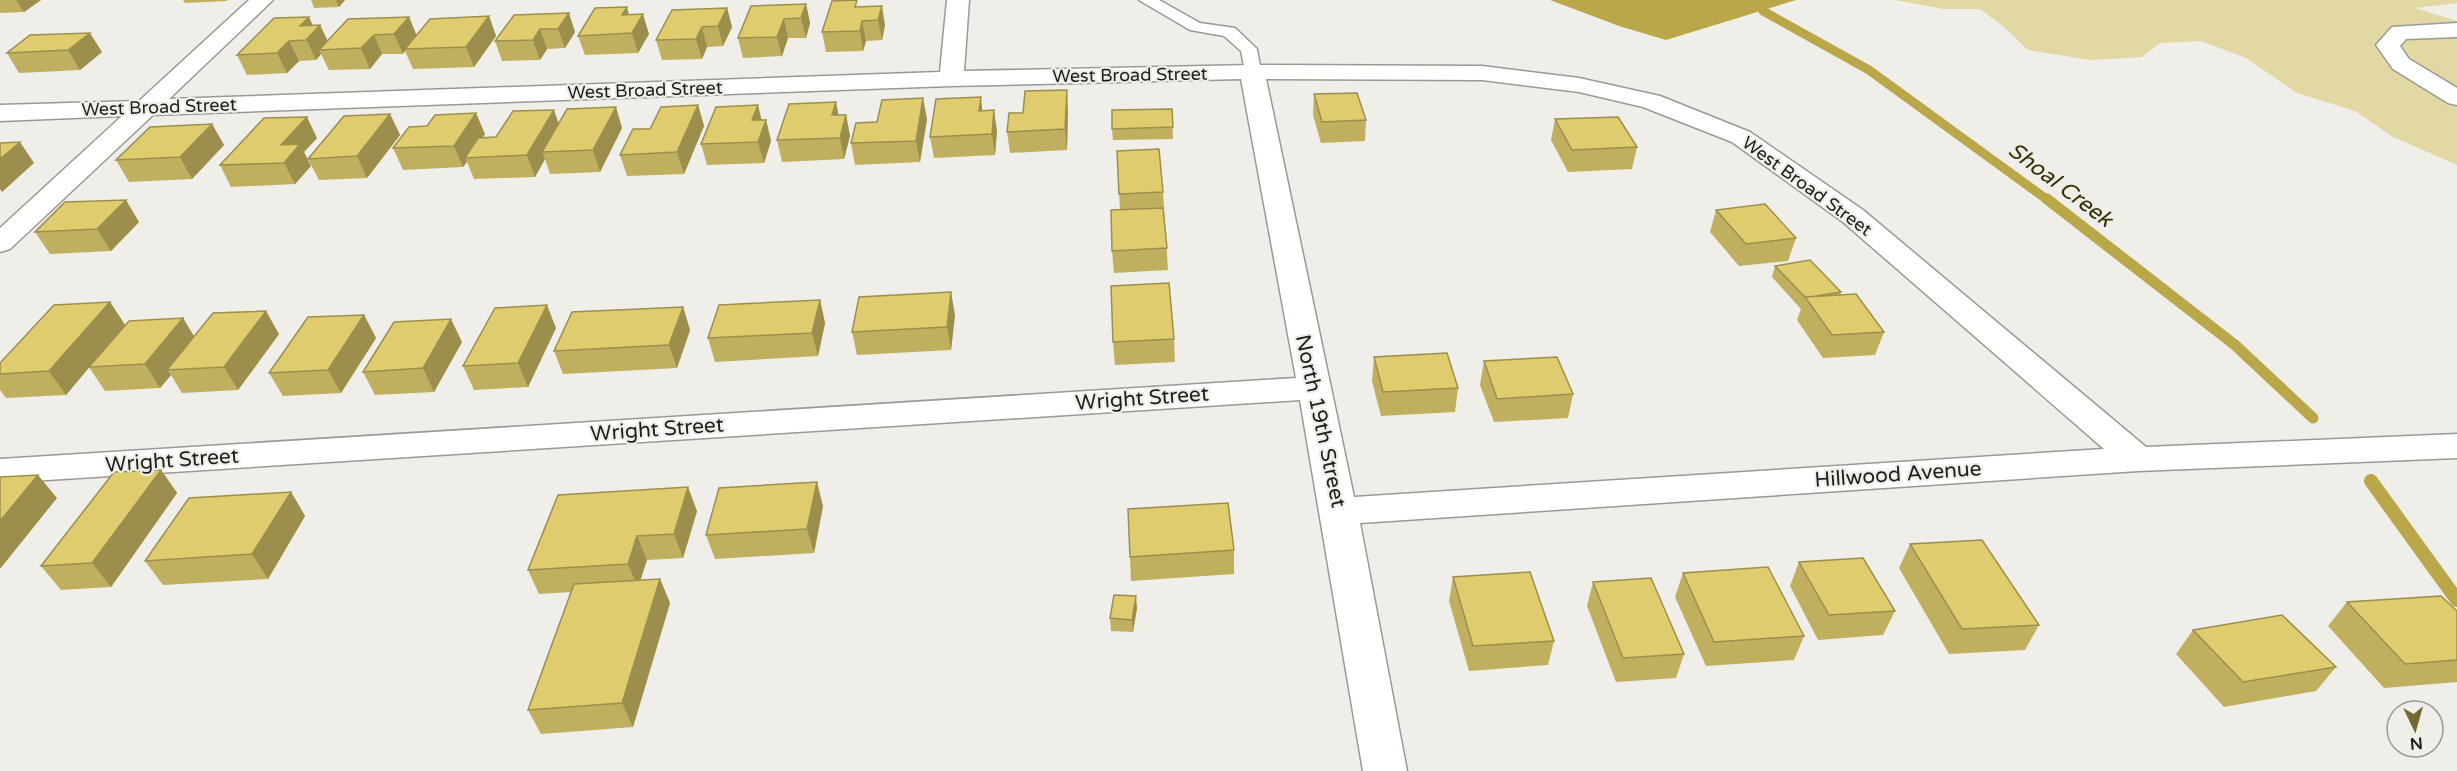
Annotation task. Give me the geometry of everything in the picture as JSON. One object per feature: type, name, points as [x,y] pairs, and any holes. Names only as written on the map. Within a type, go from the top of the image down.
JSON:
[{"type":"street","points":[[0,243],[262,0]]},
{"type":"street","points":[[951,79],[958,0]]},
{"type":"street","points":[[2457,30],[2400,32],[2388,45],[2401,64],[2457,98]]},
{"type":"street","name":"West Broad Street","points":[[0,113],[951,79],[1252,72],[1482,73],[1579,85],[1652,101],[1741,137],[1853,216],[2138,459]]},
{"type":"street","name":"North 19th Street","points":[[1252,72],[1340,511],[1385,771]]},
{"type":"street","name":"Wright Street","points":[[0,471],[1314,388]]},
{"type":"street","name":"Hillwood Avenue","points":[[1340,511],[2138,459],[2457,446]]},
{"type":"lane","points":[[1147,0],[1196,27],[1229,32],[1249,49],[1252,72]]},
{"type":"shaded area","points":[[1550,0],[1796,0],[1666,40],[1619,26]]},
{"type":"shaded area","points":[[1895,0],[2457,0],[2457,3],[2415,8],[2457,21],[2457,165],[2393,137],[2355,111],[2297,93],[2246,58],[2201,41],[2160,43],[2142,57],[2090,60],[2028,50],[2004,27],[1980,9],[1944,9]]},
{"type":"building","points":[[857,0],[855,7],[882,6],[878,20],[862,21],[860,31],[822,32],[832,1]]},
{"type":"building","points":[[806,4],[801,18],[784,19],[777,37],[738,38],[751,6]]},
{"type":"building","points":[[627,7],[622,15],[643,14],[632,33],[578,36],[595,8]]},
{"type":"building","points":[[727,8],[718,26],[702,27],[696,39],[656,40],[672,10]]},
{"type":"building","points":[[569,13],[558,29],[540,29],[533,40],[495,41],[514,15]]},
{"type":"building","points":[[489,16],[466,47],[405,49],[430,19]]},
{"type":"building","points":[[309,17],[300,26],[320,25],[306,40],[289,41],[277,53],[237,55],[274,18]]},
{"type":"building","points":[[409,17],[394,34],[374,35],[361,48],[319,50],[348,19]]},
{"type":"building","points":[[90,33],[68,50],[7,53],[30,35]]},
{"type":"building","points":[[1067,90],[1065,129],[1007,132],[1009,113],[1023,113],[1025,91]]},
{"type":"building","points":[[1357,93],[1366,120],[1322,122],[1314,94]]},
{"type":"building","points":[[981,97],[979,111],[994,110],[992,134],[930,137],[936,99]]},
{"type":"building","points":[[923,98],[916,141],[851,143],[856,123],[877,122],[882,100]]},
{"type":"building","points":[[836,102],[832,115],[846,115],[840,138],[777,140],[789,104]]},
{"type":"building","points":[[698,105],[677,152],[620,155],[633,129],[650,129],[661,107]]},
{"type":"building","points":[[758,105],[752,120],[766,120],[758,142],[701,144],[716,107]]},
{"type":"building","points":[[616,107],[593,150],[542,152],[567,109]]},
{"type":"building","points":[[1172,109],[1173,127],[1112,129],[1112,110]]},
{"type":"building","points":[[554,110],[527,155],[465,158],[478,138],[496,137],[513,111]]},
{"type":"building","points":[[476,113],[454,146],[393,148],[409,127],[427,126],[435,115]]},
{"type":"building","points":[[390,114],[357,156],[308,159],[344,116]]},
{"type":"building","points":[[307,117],[281,145],[300,144],[284,163],[220,165],[264,118]]},
{"type":"building","points":[[1618,117],[1637,147],[1572,150],[1555,119]]},
{"type":"building","points":[[212,124],[180,157],[116,160],[150,127]]},
{"type":"building","points":[[20,142],[0,159],[0,143]]},
{"type":"building","points":[[1159,149],[1163,192],[1119,194],[1117,151]]},
{"type":"building","points":[[126,200],[97,229],[35,232],[65,202]]},
{"type":"building","points":[[1765,204],[1796,238],[1746,244],[1716,210]]},
{"type":"building","points":[[1163,208],[1167,248],[1112,251],[1111,210]]},
{"type":"building","points":[[1810,260],[1841,292],[1805,297],[1775,266]]},
{"type":"building","points":[[1169,283],[1174,339],[1113,342],[1111,286]]},
{"type":"building","points":[[951,292],[947,327],[852,332],[859,297]]},
{"type":"building","points":[[1856,294],[1884,332],[1832,335],[1805,297]]},
{"type":"building","points":[[820,300],[812,333],[708,338],[719,305]]},
{"type":"building","points":[[110,302],[49,371],[0,374],[0,363],[54,305]]},
{"type":"building","points":[[547,305],[518,363],[463,366],[495,308]]},
{"type":"building","points":[[683,307],[669,345],[554,351],[572,312]]},
{"type":"building","points":[[266,311],[224,367],[167,370],[213,313]]},
{"type":"building","points":[[364,315],[328,370],[269,373],[308,317]]},
{"type":"building","points":[[183,318],[145,364],[89,367],[129,321]]},
{"type":"building","points":[[451,319],[423,368],[363,372],[394,322]]},
{"type":"building","points":[[1447,353],[1458,388],[1383,392],[1374,357]]},
{"type":"building","points":[[1557,357],[1573,394],[1497,399],[1484,361]]},
{"type":"building","points":[[161,470],[92,563],[41,566],[114,472]]},
{"type":"building","points":[[38,475],[0,521],[0,477]]},
{"type":"building","points":[[817,482],[807,529],[706,535],[719,488]]},
{"type":"building","points":[[688,487],[674,534],[637,536],[628,564],[528,570],[558,495]]},
{"type":"building","points":[[291,492],[252,554],[145,561],[189,498]]},
{"type":"building","points":[[1228,503],[1234,550],[1130,557],[1128,509]]},
{"type":"building","points":[[1982,540],[2039,625],[1962,629],[1910,544]]},
{"type":"building","points":[[1863,558],[1895,611],[1829,615],[1799,562]]},
{"type":"building","points":[[1768,567],[1804,636],[1714,642],[1683,573]]},
{"type":"building","points":[[1530,572],[1554,641],[1473,646],[1453,577]]},
{"type":"building","points":[[1651,578],[1684,654],[1623,658],[1593,582]]},
{"type":"building","points":[[660,579],[622,703],[528,710],[574,584]]},
{"type":"building","points":[[1114,595],[1136,596],[1132,620],[1110,618]]},
{"type":"building","points":[[2441,596],[2457,611],[2457,660],[2405,664],[2347,602]]},
{"type":"building","points":[[2282,615],[2336,667],[2243,682],[2193,630]]},
{"type":"waterway","name":"Shoal Creek","points":[[1763,11],[1869,70],[2049,201]]},
{"type":"waterway","name":"Shoal Creek","points":[[2047,199],[2235,345],[2313,418]]},
{"type":"waterway","name":"Shoal Creek","points":[[2371,481],[2457,600]]}]
